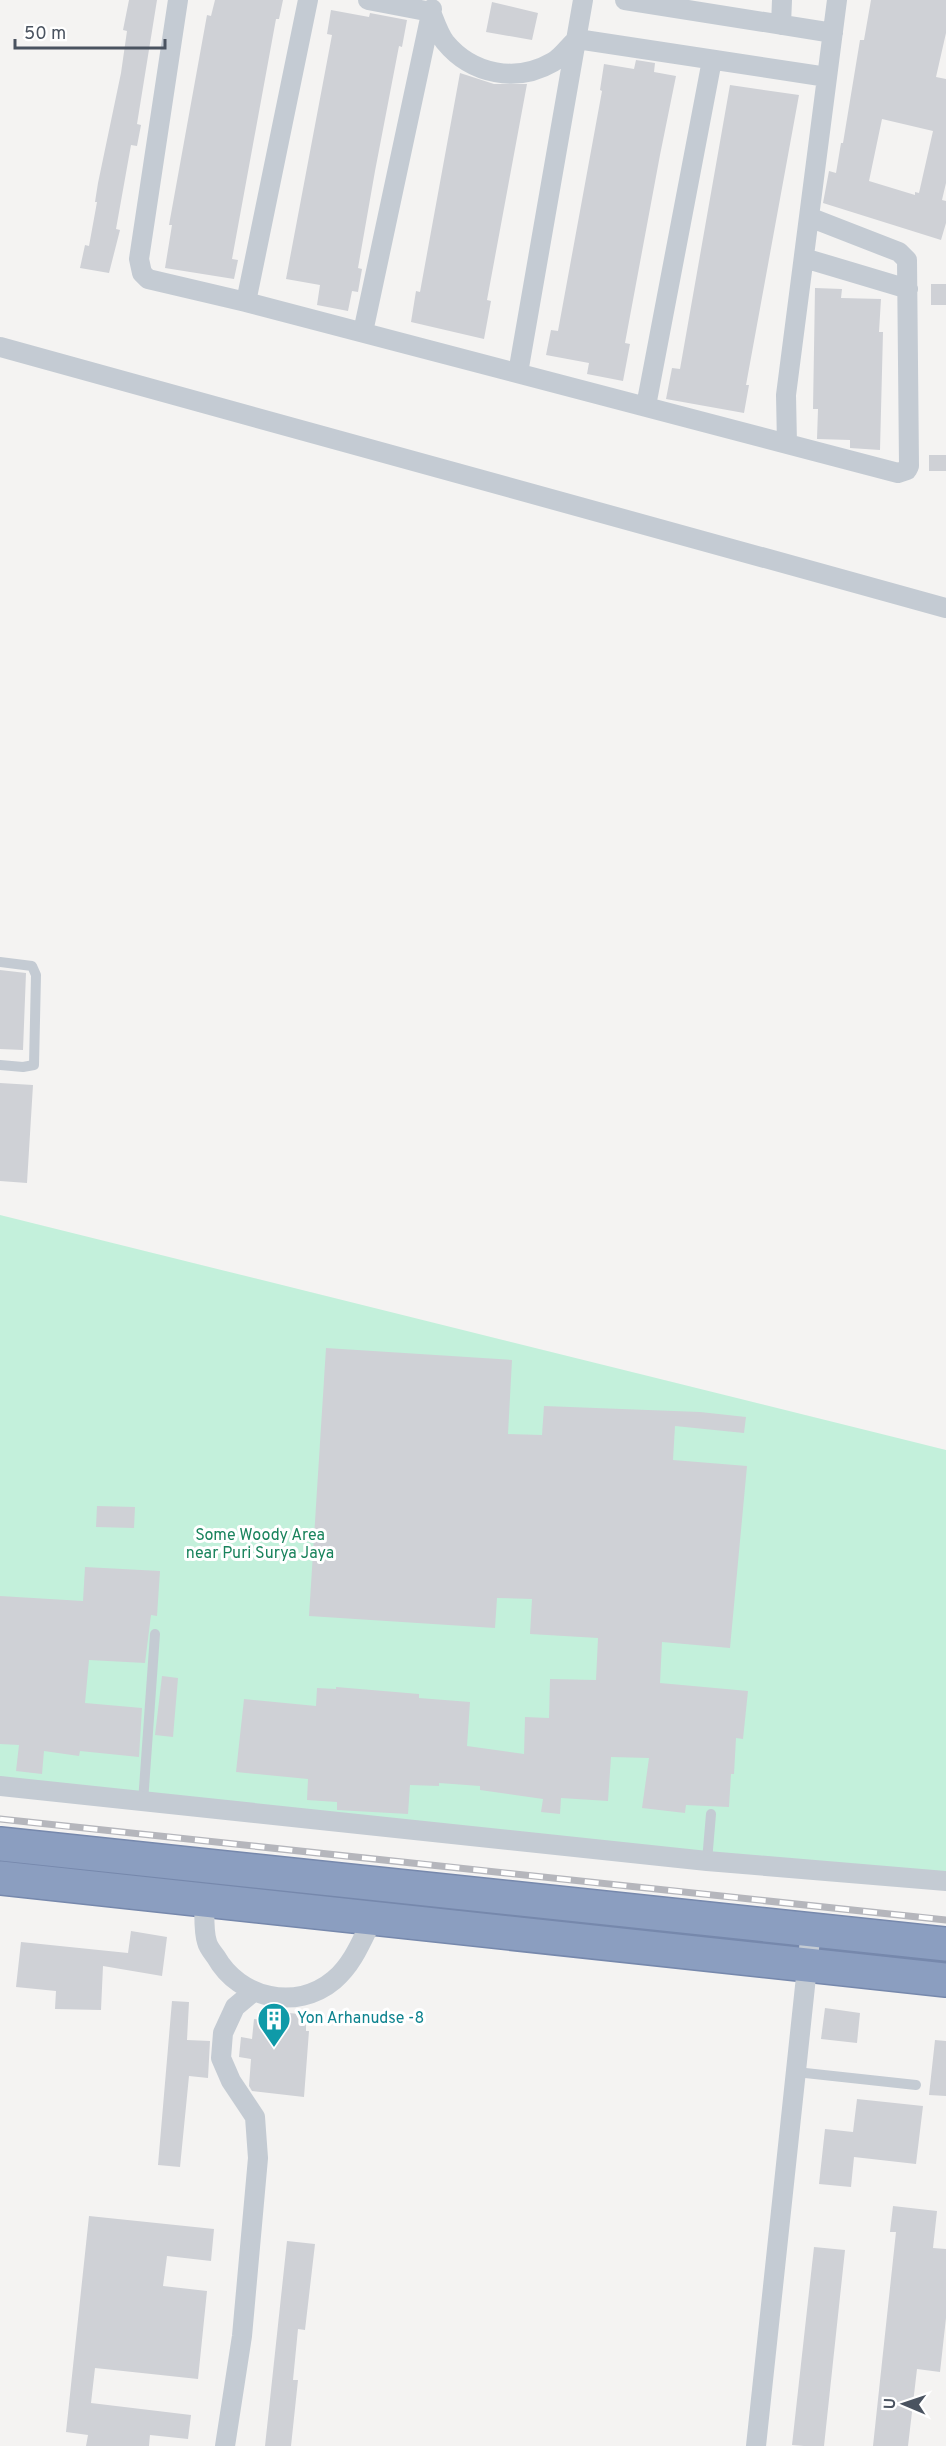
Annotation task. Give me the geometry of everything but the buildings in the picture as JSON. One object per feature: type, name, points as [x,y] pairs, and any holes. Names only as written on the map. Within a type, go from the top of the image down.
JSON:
[{"type":"highway","points":[[0,1844],[946,1944]]},
{"type":"highway","points":[[0,1878],[946,1980]]},
{"type":"street","points":[[178,0],[139,259],[142,273],[148,279],[363,332],[898,473],[907,470],[909,466],[907,260],[903,254],[809,217]]},
{"type":"street","points":[[246,302],[308,0]]},
{"type":"street","points":[[368,0],[433,6]]},
{"type":"street","points":[[518,373],[583,0]]},
{"type":"street","points":[[625,0],[663,3],[833,33]]},
{"type":"street","points":[[781,25],[782,0]]},
{"type":"street","points":[[787,444],[786,395],[837,0]]},
{"type":"street","points":[[363,332],[433,6]]},
{"type":"street","points":[[433,6],[444,41],[467,62],[495,73],[526,73],[555,61],[577,39]]},
{"type":"street","points":[[577,39],[827,77]]},
{"type":"street","points":[[646,406],[712,60]]},
{"type":"street","points":[[804,258],[908,289]]},
{"type":"street","points":[[0,347],[946,608]]},
{"type":"street","points":[[763,437],[786,395]]},
{"type":"street","points":[[0,1786],[707,1861],[946,1881]]},
{"type":"street","points":[[204,1900],[207,1942],[224,1972],[253,1992],[273,1997],[294,1998],[315,1992],[333,1981],[348,1966],[372,1918]]},
{"type":"street","points":[[756,2446],[811,1930]]},
{"type":"street","points":[[225,2446],[242,2336],[258,2158],[255,2117],[231,2081],[221,2058],[223,2033],[235,2007],[253,1992]]},
{"type":"lane","points":[[0,962],[32,966],[36,975],[34,1065],[23,1067],[0,1065]]},
{"type":"lane","points":[[143,1802],[155,1634]]},
{"type":"lane","points":[[707,1861],[711,1814]]},
{"type":"lane","points":[[796,2072],[916,2085]]},
{"type":"green space","name":"Some Woody Area near Puri Surya Jaya","points":[[0,1215],[946,1450],[946,1877],[0,1778]]},
{"type":"railway","points":[[0,1819],[946,1920]]},
{"type":"place","name":"Yon Arhanudse -8","points":[[274,2048]]}]
